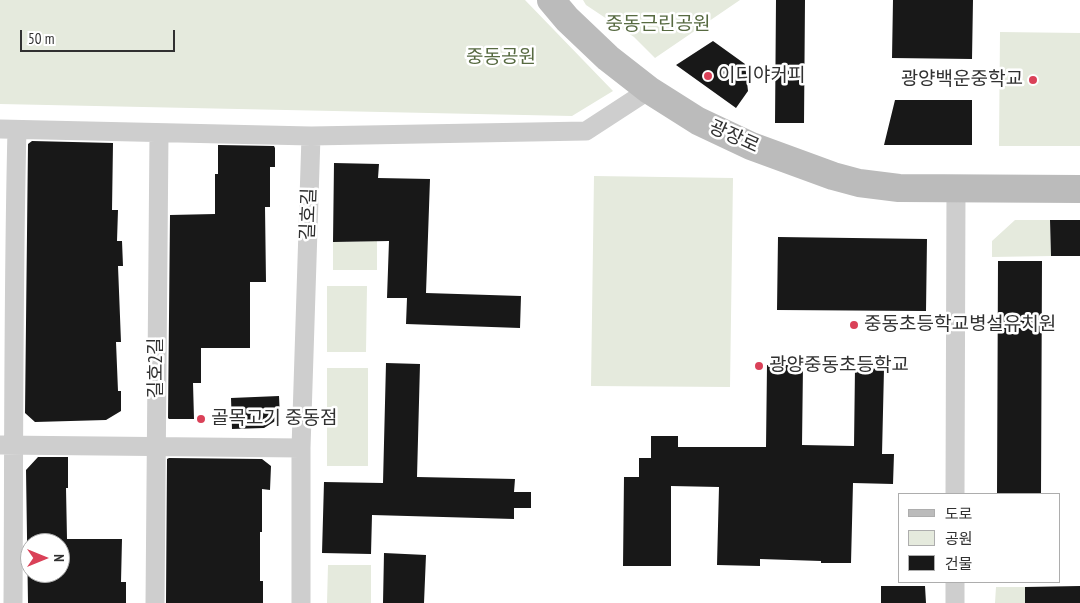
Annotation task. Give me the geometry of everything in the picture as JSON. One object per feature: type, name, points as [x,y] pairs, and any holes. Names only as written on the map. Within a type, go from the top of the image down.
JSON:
[{"type":"street","name":"광장로","points":[[551,0],[567,19],[608,58],[649,90],[698,121],[751,146],[833,176],[859,183],[899,188],[1080,189]]},
{"type":"street","points":[[13,603],[7,559],[7,235],[9,129],[311,136],[586,131],[649,90]]},
{"type":"street","name":"길호2길","points":[[155,603],[159,133]]},
{"type":"street","name":"길호길","points":[[301,603],[302,448],[311,136]]},
{"type":"street","points":[[955,493],[956,188]]},
{"type":"street","points":[[7,445],[302,448]]},
{"type":"street","points":[[955,583],[955,603]]},
{"type":"green space","name":"중동공원","points":[[0,0],[525,0],[613,91],[572,116],[0,104]]},
{"type":"green space","name":"중동근린공원","points":[[583,0],[740,0],[655,58],[634,37],[586,5]]},
{"type":"green space","name":"광양백운중학교","points":[[1000,32],[1080,33],[1080,146],[999,146]]},
{"type":"green space","points":[[594,176],[733,178],[730,387],[591,386]]},
{"type":"green space","points":[[1015,220],[1050,220],[1051,256],[992,257],[992,241]]},
{"type":"green space","points":[[377,241],[377,270],[333,270],[333,242]]},
{"type":"green space","points":[[327,286],[367,286],[366,352],[327,352]]},
{"type":"green space","points":[[327,368],[368,368],[368,466],[327,466]]},
{"type":"green space","points":[[328,565],[371,565],[371,603],[327,603]]},
{"type":"green space","points":[[996,587],[1025,587],[1025,603],[995,603]]},
{"type":"building","points":[[776,0],[805,0],[804,123],[775,123]]},
{"type":"building","points":[[893,0],[973,0],[972,59],[892,58]]},
{"type":"building","points":[[713,41],[745,64],[748,91],[736,108],[676,65]]},
{"type":"building","points":[[895,100],[972,100],[972,145],[884,145]]},
{"type":"building","points":[[32,141],[113,143],[112,210],[118,210],[117,241],[122,241],[123,266],[118,266],[121,342],[116,342],[118,391],[121,391],[121,411],[106,420],[35,422],[25,413],[28,144]]},
{"type":"building","points":[[218,145],[274,146],[275,148],[275,167],[270,167],[270,207],[265,207],[266,282],[250,282],[250,348],[201,348],[201,383],[193,383],[194,419],[169,419],[170,215],[215,214],[215,174],[218,174]]},
{"type":"building","points":[[334,163],[379,164],[378,178],[430,179],[426,293],[521,296],[520,328],[406,324],[407,298],[387,298],[389,241],[333,242]]},
{"type":"building","points":[[1050,220],[1080,220],[1080,256],[1051,256]]},
{"type":"building","points":[[778,237],[927,239],[926,311],[777,310]]},
{"type":"building","points":[[998,261],[1042,261],[1041,493],[997,493]]},
{"type":"building","points":[[386,363],[420,364],[417,477],[515,479],[514,492],[531,492],[531,508],[514,508],[514,519],[372,515],[371,554],[322,553],[324,482],[383,483]]},
{"type":"building","points":[[767,365],[803,365],[802,445],[854,446],[855,368],[884,369],[882,454],[894,454],[893,484],[853,483],[851,563],[760,559],[760,566],[717,565],[719,487],[671,486],[671,566],[623,566],[624,477],[639,477],[639,458],[651,458],[651,436],[678,436],[678,447],[766,447]]},
{"type":"building","points":[[279,396],[280,418],[264,428],[232,429],[231,398]]},
{"type":"building","points":[[38,457],[68,457],[68,488],[66,488],[67,533],[27,533],[26,470]]},
{"type":"building","points":[[167,459],[262,459],[271,466],[270,490],[262,489],[260,581],[263,581],[263,603],[166,603]]},
{"type":"building","points":[[70,539],[122,539],[121,582],[126,582],[126,603],[28,603],[28,583],[70,583]]},
{"type":"building","points":[[384,553],[426,555],[424,603],[383,603]]},
{"type":"building","points":[[881,586],[925,586],[926,603],[881,603]]},
{"type":"building","points":[[1080,586],[1080,603],[1025,603],[1025,587]]},
{"type":"place","name":"이디야커피","points":[[708,76]]},
{"type":"place","name":"광양백운중학교","points":[[1033,80]]},
{"type":"place","name":"중동초등학교병설유치원","points":[[854,325]]},
{"type":"place","name":"광양중동초등학교","points":[[759,366]]},
{"type":"place","name":"골목고기 중동점","points":[[201,419]]}]
